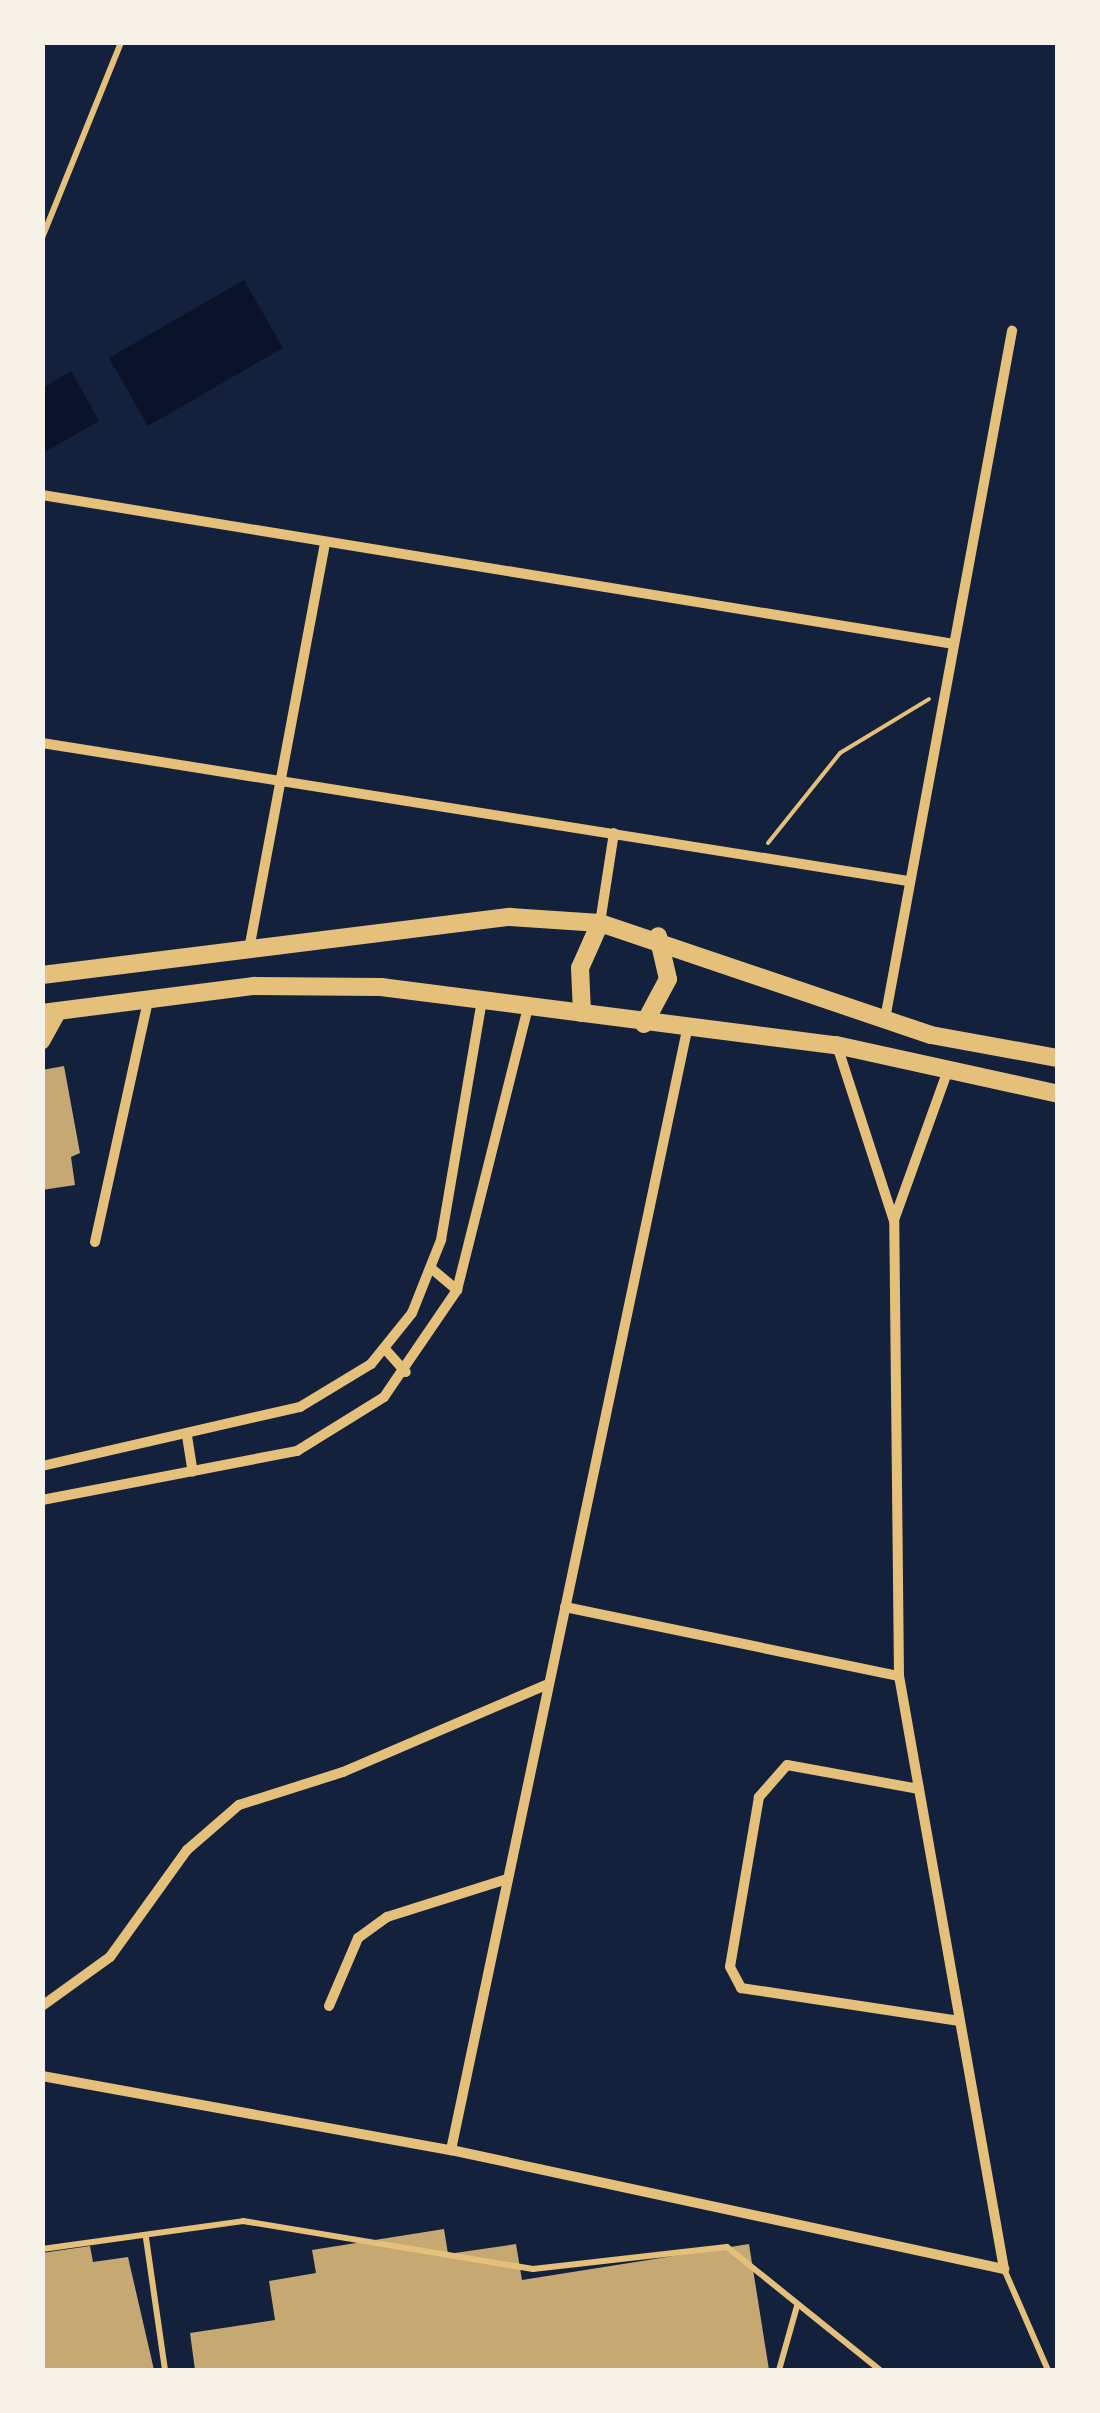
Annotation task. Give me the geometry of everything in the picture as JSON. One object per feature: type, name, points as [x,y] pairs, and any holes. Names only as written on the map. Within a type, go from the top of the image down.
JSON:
[{"type":"main road","points":[[42,975],[250,944],[510,917],[600,923],[658,936],[886,1018],[1058,1058]]},
{"type":"main road","points":[[582,1013],[580,968],[600,923]]},
{"type":"main road","points":[[644,1024],[668,979],[658,936]]},
{"type":"main road","points":[[50,1013],[316,983],[836,1045],[1058,1094]]},
{"type":"street","points":[[886,1018],[908,881],[1012,331]]},
{"type":"street","points":[[42,495],[954,644]]},
{"type":"street","points":[[250,944],[325,542]]},
{"type":"street","points":[[42,743],[280,784],[908,881]]},
{"type":"street","points":[[600,923],[614,833]]},
{"type":"street","points":[[95,1242],[148,1000]]},
{"type":"street","points":[[42,1466],[187,1436],[300,1407],[385,1348],[432,1269],[482,1001]]},
{"type":"street","points":[[42,1500],[194,1472],[320,1442],[406,1372],[458,1290],[528,1006]]},
{"type":"street","points":[[42,1041],[50,1013]]},
{"type":"street","points":[[451,2150],[686,1030]]},
{"type":"street","points":[[42,2076],[451,2150],[1004,2269],[899,1676],[894,1221],[836,1045]]},
{"type":"street","points":[[894,1221],[948,1070]]},
{"type":"street","points":[[432,1269],[458,1290]]},
{"type":"street","points":[[385,1348],[406,1372]]},
{"type":"street","points":[[187,1436],[194,1472]]},
{"type":"street","points":[[565,1607],[899,1676]]},
{"type":"street","points":[[42,2006],[110,1957],[186,1850],[239,1805],[343,1772],[546,1686]]},
{"type":"street","points":[[919,1789],[787,1765],[759,1797],[730,1966],[741,1988],[960,2021]]},
{"type":"street","points":[[329,2006],[358,1938],[388,1918],[507,1879]]},
{"type":"lane","points":[[42,238],[121,42]]},
{"type":"lane","points":[[42,2249],[287,2222],[546,2269],[727,2248],[880,2370]]},
{"type":"lane","points":[[146,2238],[164,2370]]},
{"type":"lane","points":[[1004,2269],[1048,2370]]},
{"type":"lane","points":[[779,2370],[797,2306]]},
{"type":"path","points":[[756,858],[840,753],[891,715],[944,695]]},
{"type":"water","points":[[244,280],[283,348],[148,426],[109,358]]},
{"type":"water","points":[[71,371],[99,421],[43,453],[43,388]]},
{"type":"building","points":[[64,1066],[80,1153],[71,1157],[75,1185],[42,1190],[42,1070]]},
{"type":"building","points":[[444,2229],[448,2254],[516,2244],[522,2280],[749,2244],[769,2370],[195,2370],[190,2333],[275,2320],[269,2281],[316,2273],[312,2250]]},
{"type":"building","points":[[90,2246],[93,2262],[128,2257],[154,2370],[42,2370],[42,2253]]}]
